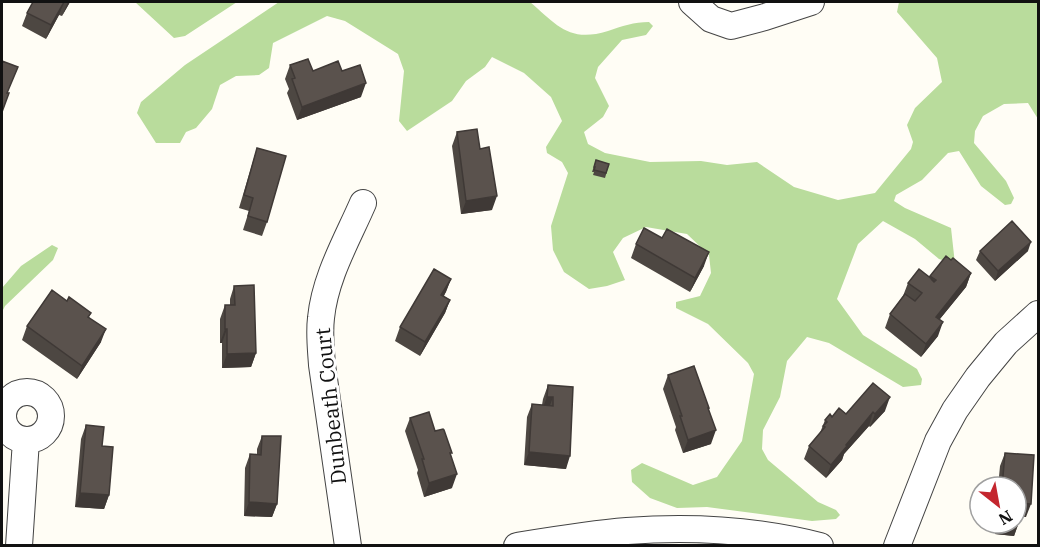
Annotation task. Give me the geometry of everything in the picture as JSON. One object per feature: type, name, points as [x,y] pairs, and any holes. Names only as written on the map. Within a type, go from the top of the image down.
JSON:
[{"type":"street","points":[[692,2],[711,19],[731,26],[811,2]]},
{"type":"street","name":"Dunbeath Court","points":[[348,546],[320,338],[321,317],[331,276],[363,203]]},
{"type":"street","points":[[897,546],[938,441],[955,410],[1006,343],[1038,314]]},
{"type":"street","points":[[19,546],[26,440]]},
{"type":"street","points":[[517,546],[617,532],[663,530],[729,531],[795,539],[820,546]]},
{"type":"green space","points":[[135,2],[237,2],[185,36],[174,38]]},
{"type":"green space","points":[[279,2],[530,2],[564,30],[583,35],[649,22],[653,26],[646,35],[622,40],[598,67],[595,78],[609,106],[603,117],[584,132],[588,144],[605,153],[650,162],[701,161],[727,165],[757,162],[794,187],[838,200],[875,193],[911,149],[913,142],[907,125],[915,108],[942,82],[937,58],[897,12],[899,2],[1038,2],[1038,119],[1028,103],[1004,104],[983,116],[975,131],[974,143],[1006,181],[1014,198],[1011,204],[1005,205],[981,186],[959,151],[948,153],[922,180],[896,195],[894,201],[905,208],[951,228],[955,264],[939,259],[915,239],[883,221],[858,244],[837,299],[863,335],[917,369],[922,379],[921,385],[903,387],[829,343],[807,337],[787,361],[780,397],[763,430],[762,449],[768,460],[818,502],[836,510],[840,515],[836,519],[812,521],[707,507],[677,508],[650,498],[632,482],[631,470],[642,463],[693,485],[717,477],[742,441],[754,374],[748,363],[708,324],[676,308],[676,302],[700,296],[711,273],[709,255],[687,234],[646,227],[623,238],[613,252],[625,280],[607,286],[589,289],[564,272],[553,250],[551,226],[568,173],[562,162],[547,153],[546,147],[562,121],[551,97],[524,73],[492,57],[485,67],[466,81],[452,101],[407,131],[399,121],[404,71],[398,54],[345,21],[327,16],[273,43],[269,68],[259,75],[236,76],[220,85],[212,109],[196,128],[186,132],[180,143],[156,143],[137,113],[141,102],[185,65]]},
{"type":"green space","points":[[52,245],[58,248],[53,260],[5,306],[2,312],[2,288],[21,266]]},
{"type":"building","points":[[33,2],[64,2],[51,25],[27,13]]},
{"type":"building","points":[[308,59],[313,71],[338,61],[342,71],[360,65],[366,83],[302,107],[292,79],[295,78],[290,65]]},
{"type":"building","points":[[2,61],[18,67],[2,112]]},
{"type":"building","points":[[477,129],[480,149],[489,147],[497,196],[466,201],[457,132]]},
{"type":"building","points":[[257,148],[286,156],[267,222],[248,216],[253,198],[244,195]]},
{"type":"building","points":[[596,160],[609,164],[606,173],[594,170]]},
{"type":"building","points":[[1012,221],[1031,242],[998,271],[980,251]]},
{"type":"building","points":[[644,228],[662,238],[667,229],[709,252],[695,278],[636,244]]},
{"type":"building","points":[[946,256],[951,260],[953,258],[971,273],[936,317],[943,322],[926,344],[890,314],[905,294],[915,301],[922,293],[908,283],[919,269],[934,282],[936,280],[930,276]]},
{"type":"building","points":[[434,269],[451,279],[441,295],[450,300],[425,342],[400,327]]},
{"type":"building","points":[[254,285],[256,353],[227,354],[225,305],[235,305],[234,286]]},
{"type":"building","points":[[52,290],[67,301],[69,297],[91,313],[88,317],[106,329],[82,366],[27,326]]},
{"type":"building","points":[[694,366],[716,430],[688,440],[668,375]]},
{"type":"building","points":[[873,383],[890,397],[875,414],[873,412],[831,465],[809,446],[825,427],[823,426],[827,422],[825,420],[830,414],[832,417],[839,408],[846,414]]},
{"type":"building","points":[[548,385],[573,387],[570,456],[529,452],[532,404],[553,406],[553,397],[547,397]]},
{"type":"building","points":[[429,412],[435,431],[444,430],[457,474],[429,483],[422,459],[424,459],[410,418]]},
{"type":"building","points":[[86,425],[104,427],[102,446],[113,447],[109,495],[80,493]]},
{"type":"building","points":[[262,436],[281,436],[277,504],[249,502],[250,454],[261,455]]},
{"type":"building","points":[[1005,453],[1034,455],[1031,504],[1028,504],[1028,475],[1003,475]]}]
